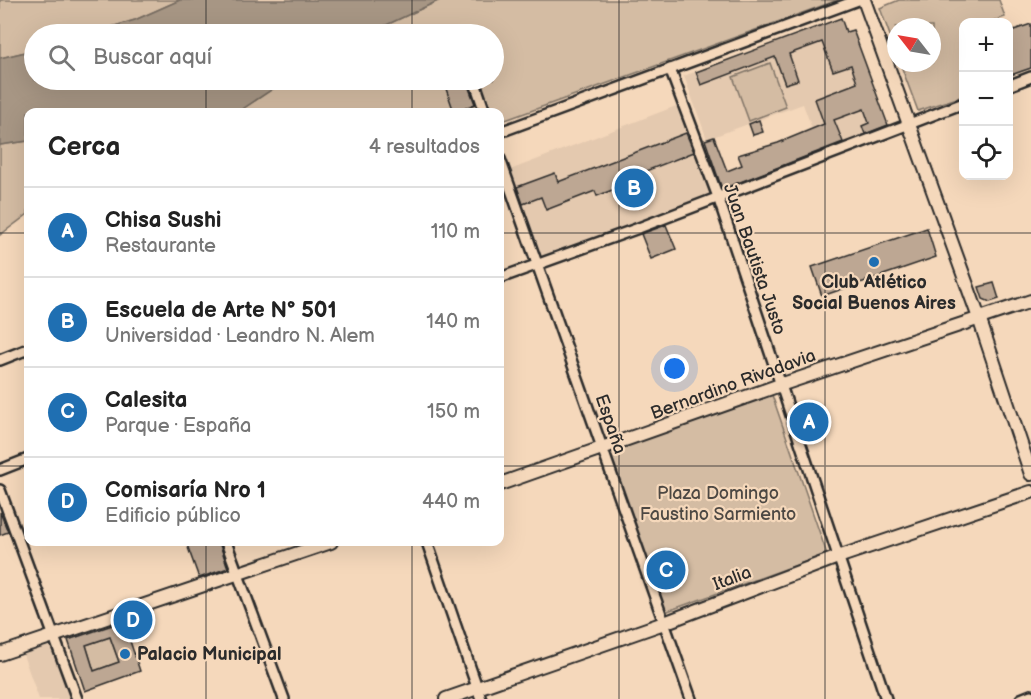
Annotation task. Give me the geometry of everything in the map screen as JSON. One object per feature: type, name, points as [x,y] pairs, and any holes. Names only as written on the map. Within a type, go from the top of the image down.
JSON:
[{"type":"street","points":[[504,131],[858,0],[908,125],[980,318],[1031,474]]},
{"type":"street","name":"Juan Bautista Justo","points":[[670,69],[718,197],[886,699]]},
{"type":"street","points":[[1013,84],[1031,77]]},
{"type":"street","points":[[477,90],[483,108]]},
{"type":"street","points":[[504,276],[959,105]]},
{"type":"street","name":"España","points":[[504,170],[691,699]]},
{"type":"street","name":"Bernardino Rivadavia","points":[[504,483],[602,450],[780,385],[1031,301]]},
{"type":"street","points":[[0,360],[24,351]]},
{"type":"street","points":[[0,470],[24,461]]},
{"type":"street","points":[[0,490],[76,699]]},
{"type":"street","name":"Italia","points":[[446,699],[479,693],[838,557],[1031,492]]},
{"type":"street","points":[[228,546],[284,699]]},
{"type":"street","points":[[0,654],[319,546]]},
{"type":"street","points":[[428,546],[479,693]]},
{"type":"street","points":[[1021,699],[1031,695]]},
{"type":"shaded area","points":[[180,0],[440,0],[388,24],[122,24]]},
{"type":"shaded area","points":[[841,18],[846,32],[853,30],[889,127],[821,153],[803,104],[707,139],[684,76]]},
{"type":"shaded area","points":[[24,52],[24,90],[271,90],[244,108],[24,108],[24,142],[0,145],[0,58]]},
{"type":"shaded area","points":[[676,106],[710,195],[543,259],[510,170]]},
{"type":"shaded area","points":[[50,642],[71,699],[39,699],[22,652]]},
{"type":"green space","points":[[0,0],[180,0],[122,24],[24,24],[24,52],[0,58]]},
{"type":"green space","points":[[440,0],[838,0],[504,121],[504,108],[244,108],[271,90],[504,90],[504,24],[388,24]]},
{"type":"green space","points":[[899,0],[999,0],[1005,17],[959,18],[959,97],[918,111],[903,72],[941,72],[941,18],[887,18],[887,27],[880,8]]},
{"type":"green space","points":[[770,63],[786,107],[749,121],[733,77]]},
{"type":"green space","points":[[24,142],[24,217],[0,235],[0,145]]},
{"type":"green space","name":"Plaza Domingo Faustino Sarmiento","points":[[772,395],[827,554],[665,612],[609,452]]},
{"type":"green space","points":[[110,637],[119,662],[94,671],[86,645]]},
{"type":"building","points":[[841,18],[846,32],[853,30],[888,125],[865,134],[862,126],[869,123],[864,109],[834,120],[843,142],[722,189],[705,140],[714,137],[727,171],[742,165],[738,155],[778,143],[824,124],[815,99],[857,83],[851,65],[833,71],[822,42],[789,54],[798,80],[785,84],[775,57],[701,85],[696,72]]},
{"type":"building","points":[[1031,24],[1031,68],[1013,74],[1013,72],[1013,30]]},
{"type":"building","points":[[446,90],[470,90],[475,104],[464,108],[453,108]]},
{"type":"building","points":[[759,120],[763,132],[753,135],[749,124]]},
{"type":"building","points":[[686,133],[694,152],[643,172],[646,177],[597,196],[595,191],[546,210],[541,197],[523,204],[517,187],[555,173],[558,182]]},
{"type":"building","points":[[666,225],[676,249],[651,259],[641,234]]},
{"type":"building","name":"Club Atlético Social Buenos Aires","points":[[927,228],[936,257],[822,296],[812,267]]},
{"type":"building","points":[[994,283],[999,299],[990,302],[983,299],[979,287]]},
{"type":"building","points":[[0,512],[8,532],[0,535]]},
{"type":"building","points":[[187,546],[220,546],[228,568],[199,578]]},
{"type":"building","name":"Palacio Municipal","points":[[142,615],[145,623],[126,629],[140,671],[85,691],[68,640]],"holes":[[[110,637],[119,662],[94,671],[86,645]]]},
{"type":"place","name":"Escuela de Arte N° 501","points":[[634,188]]},
{"type":"place","name":"Club Atlético Social Buenos Aires","points":[[874,262]]},
{"type":"place","name":"Chisa Sushi","points":[[809,422]]},
{"type":"place","name":"Calesita","points":[[666,570]]},
{"type":"place","name":"Comisaría Nro 1","points":[[133,620]]},
{"type":"place","name":"Palacio Municipal","points":[[125,654]]}]
